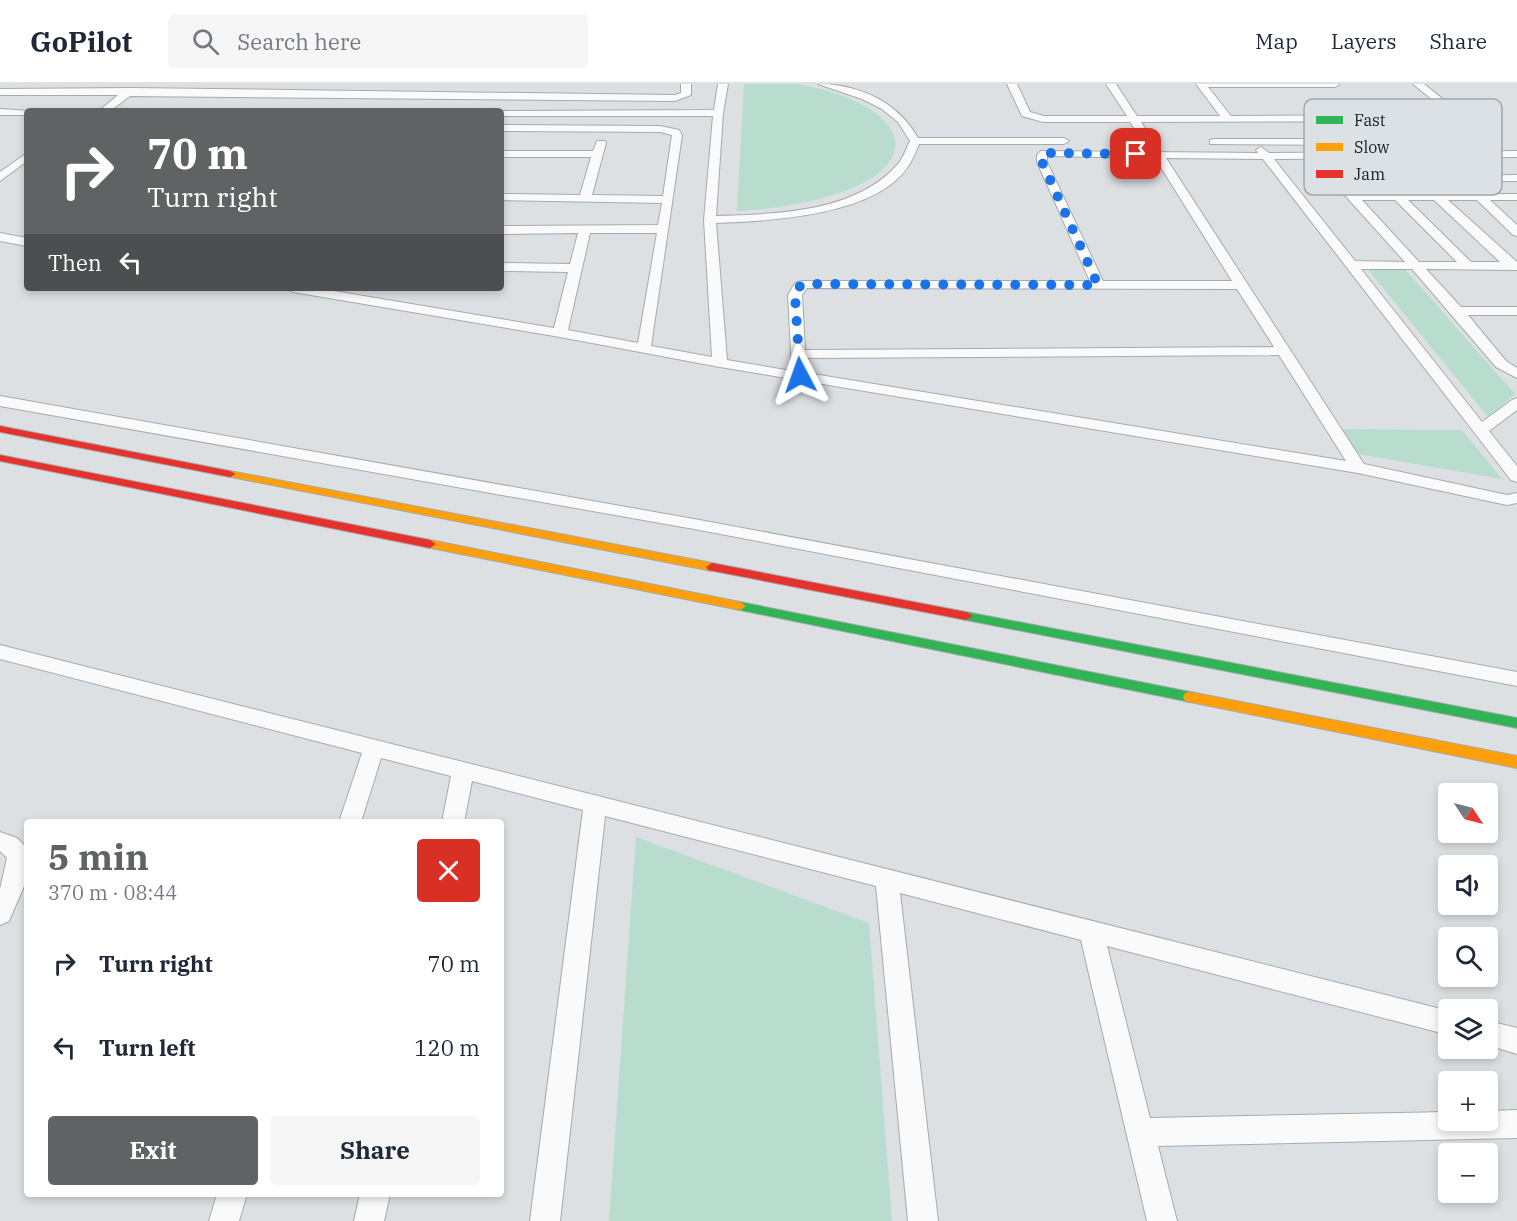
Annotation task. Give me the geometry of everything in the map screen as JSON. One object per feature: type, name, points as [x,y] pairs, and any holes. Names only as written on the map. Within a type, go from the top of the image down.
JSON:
[{"type":"street","points":[[108,108],[139,84]]},
{"type":"street","points":[[212,93],[221,84]]},
{"type":"street","points":[[404,98],[414,84]]},
{"type":"street","points":[[488,95],[494,84]]},
{"type":"street","points":[[0,92],[212,93],[404,98],[488,95],[675,98],[686,95],[686,84]]},
{"type":"street","points":[[720,363],[710,220],[718,113],[723,84]]},
{"type":"street","points":[[710,220],[759,219],[806,212],[846,201],[878,188],[900,172],[911,155],[915,141],[902,120],[880,104],[849,90],[823,84]]},
{"type":"street","points":[[1012,84],[1026,114],[1053,120],[1304,119]]},
{"type":"street","points":[[1111,84],[1358,468]]},
{"type":"street","points":[[1201,84],[1228,119]]},
{"type":"street","points":[[1201,84],[1335,84]]},
{"type":"street","points":[[1418,84],[1437,99]]},
{"type":"street","points":[[0,112],[24,112]]},
{"type":"street","points":[[504,113],[718,113]]},
{"type":"street","points":[[504,128],[606,128],[675,132],[677,135],[644,348]]},
{"type":"street","points":[[585,198],[606,128]]},
{"type":"street","points":[[915,141],[1078,141]]},
{"type":"street","points":[[1202,141],[1304,142]]},
{"type":"street","points":[[1257,142],[1265,156],[1517,477]]},
{"type":"street","points":[[1098,285],[1042,162],[1042,155],[1150,144],[1265,156],[1304,156]]},
{"type":"street","points":[[504,154],[598,154]]},
{"type":"street","points":[[1502,154],[1517,154]]},
{"type":"street","points":[[0,178],[24,158]]},
{"type":"street","points":[[1502,161],[1517,161]]},
{"type":"street","points":[[1502,178],[1517,178]]},
{"type":"street","points":[[504,197],[667,200]]},
{"type":"street","points":[[1353,197],[1517,197]]},
{"type":"street","points":[[1353,197],[1457,311],[1501,364],[1517,374]]},
{"type":"street","points":[[1398,197],[1468,266]]},
{"type":"street","points":[[1437,197],[1515,266]]},
{"type":"street","points":[[1480,197],[1517,232]]},
{"type":"street","points":[[504,230],[664,229]]},
{"type":"street","points":[[560,333],[585,230]]},
{"type":"street","points":[[0,237],[21,240]]},
{"type":"street","points":[[1351,265],[1515,266]]},
{"type":"street","points":[[504,267],[576,267]]},
{"type":"street","points":[[800,375],[795,295],[800,286],[807,284],[1242,285]]},
{"type":"street","points":[[338,292],[720,363],[1358,468],[1508,500],[1517,498]]},
{"type":"street","points":[[1457,311],[1517,311]]},
{"type":"street","points":[[798,354],[1282,351]]},
{"type":"street","points":[[0,401],[706,526],[1517,679]]},
{"type":"street","points":[[1480,431],[1517,403]]},
{"type":"street","points":[[0,429],[1517,723]]},
{"type":"street","points":[[0,458],[1517,762]]},
{"type":"street","points":[[0,652],[1438,1020]]},
{"type":"street","points":[[351,819],[374,747]]},
{"type":"street","points":[[454,819],[463,772]]},
{"type":"street","points":[[545,1221],[596,805]]},
{"type":"street","points":[[0,841],[9,845],[19,855],[14,886],[0,914]]},
{"type":"street","points":[[887,880],[923,1221]]},
{"type":"street","points":[[1091,932],[1162,1221]]},
{"type":"street","points":[[1498,1036],[1517,1041]]},
{"type":"street","points":[[1139,1132],[1517,1124]]},
{"type":"street","points":[[224,1221],[231,1197]]},
{"type":"street","points":[[369,1221],[374,1197]]},
{"type":"green space","points":[[744,84],[795,84],[843,96],[876,113],[888,124],[894,137],[894,152],[885,167],[870,179],[849,189],[800,203],[737,211]]},
{"type":"green space","points":[[1366,267],[1403,267],[1515,394],[1488,417]]},
{"type":"green space","points":[[1342,429],[1462,430],[1502,479],[1358,454]]},
{"type":"green space","points":[[636,837],[869,923],[892,1221],[609,1221]]},
{"type":"traffic: fast","points":[[740,606],[1190,697]]},
{"type":"traffic: fast","points":[[966,616],[1517,723]]},
{"type":"traffic: slow","points":[[230,474],[712,567]]},
{"type":"traffic: slow","points":[[430,544],[740,606]]},
{"type":"traffic: slow","points":[[1190,697],[1517,762]]},
{"type":"traffic: jam","points":[[0,429],[230,474]]},
{"type":"traffic: jam","points":[[0,458],[430,544]]},
{"type":"traffic: jam","points":[[712,567],[966,616]]},
{"type":"route","points":[[800,375],[795,295],[800,286],[818,283],[1098,285],[1042,162],[1042,155],[1045,153],[1136,154]]}]
